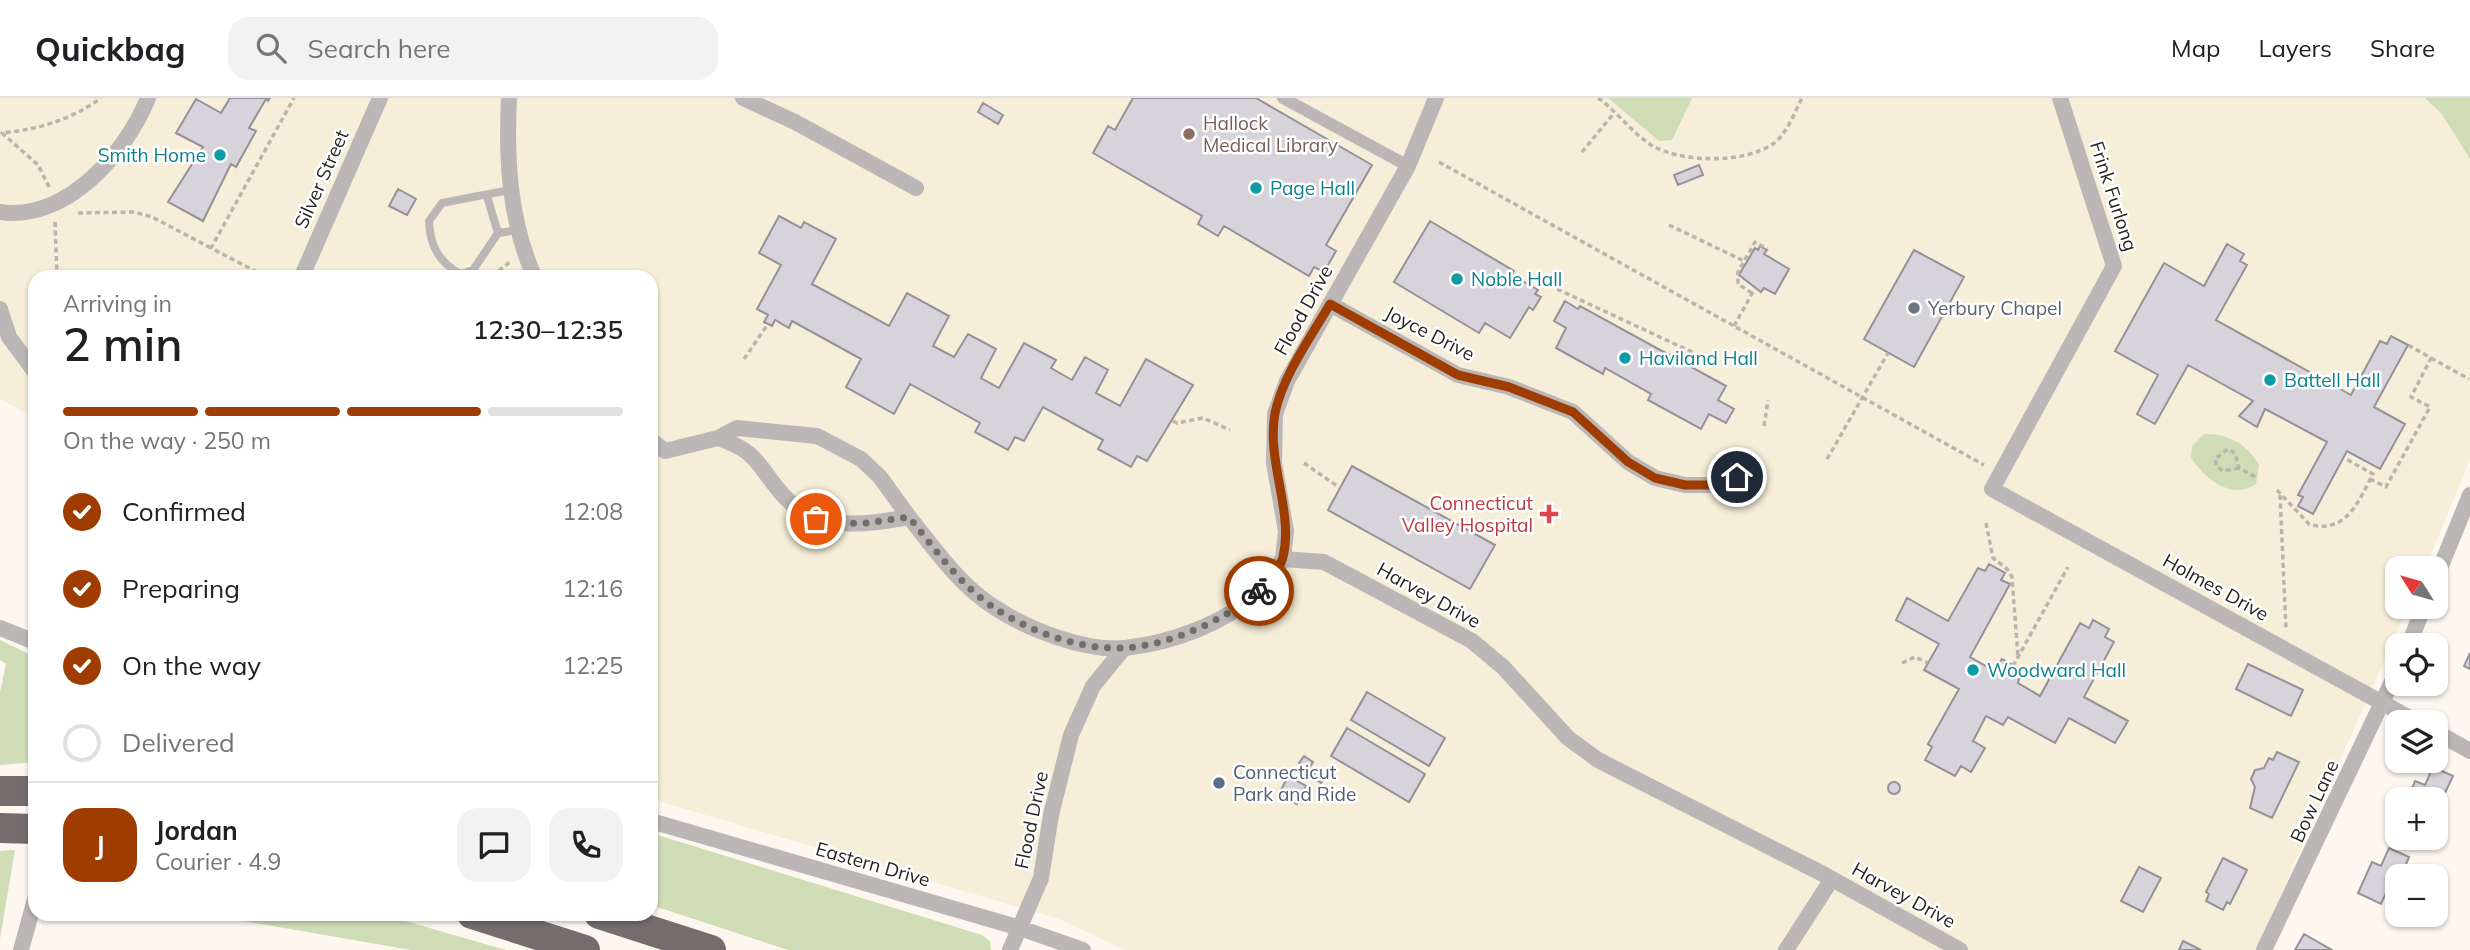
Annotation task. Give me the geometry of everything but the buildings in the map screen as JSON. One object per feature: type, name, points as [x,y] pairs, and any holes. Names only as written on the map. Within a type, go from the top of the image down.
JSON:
[{"type":"highway","points":[[0,791],[28,791]]},
{"type":"highway","points":[[0,828],[28,829]]},
{"type":"highway","points":[[494,921],[584,950]]},
{"type":"highway","points":[[620,921],[711,950]]},
{"type":"street","points":[[1,217],[54,208],[97,172],[123,145],[139,121],[148,98]]},
{"type":"street","name":"Silver Street","points":[[305,270],[380,98]]},
{"type":"street","points":[[509,98],[507,145],[510,190],[518,230],[532,270]]},
{"type":"street","points":[[743,98],[795,122],[916,188]]},
{"type":"street","points":[[1283,98],[1408,166]]},
{"type":"street","name":"Flood Drive","points":[[1283,559],[1286,531],[1274,463],[1275,414],[1287,381],[1408,166],[1436,98]]},
{"type":"street","name":"Frink Furlong","points":[[1992,489],[2115,266],[2060,98]]},
{"type":"street","name":"Joyce Drive","points":[[1330,304],[1458,375],[1509,387],[1573,412],[1628,462],[1655,478],[1685,485],[1719,485],[1737,477]]},
{"type":"street","points":[[0,309],[9,337],[28,363]]},
{"type":"street","points":[[658,455],[718,438],[737,428],[760,428],[828,440],[861,459],[888,487],[956,575],[992,607],[1033,629],[1079,643],[1124,648],[1180,635],[1226,617],[1258,592],[1283,559]]},
{"type":"street","points":[[718,438],[751,453],[783,495],[816,519],[859,524],[909,517]]},
{"type":"street","name":"Holmes Drive","points":[[1992,489],[2396,710]]},
{"type":"street","points":[[2445,556],[2470,495]]},
{"type":"street","name":"Harvey Drive","points":[[1283,559],[1324,562],[1472,641],[1503,667],[1568,738],[1598,760],[1832,879],[1960,950]]},
{"type":"street","points":[[0,628],[28,639]]},
{"type":"street","name":"Flood Drive","points":[[1010,950],[1041,878],[1051,815],[1071,735],[1093,687],[1124,648]]},
{"type":"street","name":"Bow Lane","points":[[2264,950],[2386,696]]},
{"type":"street","points":[[2448,739],[2470,751]]},
{"type":"street","name":"Eastern Drive","points":[[658,823],[1020,928],[1083,950]]},
{"type":"street","points":[[1786,950],[1832,879]]},
{"type":"street","points":[[21,950],[29,921]]},
{"type":"lane","points":[[453,270],[447,267],[430,242],[429,220],[435,209],[453,200],[510,190]]},
{"type":"lane","points":[[487,196],[498,233]]},
{"type":"lane","points":[[473,270],[498,233],[518,230]]},
{"type":"path","points":[[1,133],[37,130],[65,119],[101,98]]},
{"type":"path","points":[[211,248],[294,98]]},
{"type":"path","points":[[1598,98],[1649,144],[1663,152],[1722,157],[1751,153],[1773,144],[1785,131],[1802,98]]},
{"type":"path","points":[[1582,152],[1614,113]]},
{"type":"path","points":[[1,133],[38,165],[54,208],[57,270]]},
{"type":"path","points":[[1439,162],[1988,467]]},
{"type":"path","points":[[54,208],[134,212],[152,217],[253,270]]},
{"type":"path","points":[[1669,225],[1744,261]]},
{"type":"path","points":[[1734,326],[1753,291],[1742,288],[1737,278],[1744,261],[1755,242],[1767,248]]},
{"type":"path","points":[[498,270],[504,264],[515,260]]},
{"type":"path","points":[[1557,289],[1694,354]]},
{"type":"path","points":[[744,359],[768,324]]},
{"type":"path","points":[[2408,345],[2469,379]]},
{"type":"path","points":[[1827,459],[1888,353]]},
{"type":"path","points":[[2370,479],[2386,487],[2430,407],[2410,397],[2431,358]]},
{"type":"path","points":[[1764,426],[1768,400]]},
{"type":"path","points":[[1173,421],[1177,423],[1203,418],[1230,430]]},
{"type":"path","points":[[2239,468],[2235,453],[2228,449],[2215,459],[2217,467],[2223,471],[2239,468],[2257,478]]},
{"type":"path","points":[[2286,629],[2278,492],[2309,524],[2333,526],[2352,513],[2373,474],[2344,458]]},
{"type":"path","points":[[1304,463],[1340,488]]},
{"type":"path","points":[[1986,523],[1993,558],[2007,569],[2012,577],[2018,657]]},
{"type":"path","points":[[2013,666],[2068,567]]},
{"type":"path","points":[[1902,663],[1915,657],[1928,663]]},
{"type":"shaded area","name":"Connecticut Valley Hospital","points":[[0,98],[2470,98],[2470,460],[2430,556],[2385,556],[2385,620],[2402,620],[2396,633],[2385,633],[2385,659],[2256,950],[1125,950],[1059,919],[658,801],[658,270],[28,270],[28,414],[0,399]]},
{"type":"green space","points":[[1608,98],[1692,98],[1672,140],[1659,141]]},
{"type":"green space","points":[[2425,98],[2470,98],[2470,159],[2442,114]]},
{"type":"green space","points":[[2204,434],[2229,438],[2249,451],[2259,465],[2256,484],[2247,489],[2228,488],[2219,485],[2203,472],[2191,457],[2192,446]]},
{"type":"green space","points":[[0,640],[28,654],[28,763],[0,765],[0,692],[6,664],[0,660]]},
{"type":"green space","points":[[658,835],[982,935],[990,941],[991,950],[788,950],[658,907]]},
{"type":"green space","points":[[15,850],[0,939],[0,851]]},
{"type":"green space","points":[[243,921],[405,921],[506,950],[411,950]]},
{"type":"way so far","points":[[816,519],[859,524],[909,517],[956,575],[992,607],[1033,629],[1079,643],[1124,648],[1180,635],[1226,617],[1259,591]]},
{"type":"place","name":"Hallock Medical Library","points":[[1189,134]]},
{"type":"place","name":"Smith Home","points":[[220,155]]},
{"type":"place","name":"Page Hall","points":[[1256,188]]},
{"type":"place","name":"Noble Hall","points":[[1457,279]]},
{"type":"place","name":"Yerbury Chapel","points":[[1914,308]]},
{"type":"place","name":"Haviland Hall","points":[[1625,358]]},
{"type":"place","name":"Battell Hall","points":[[2270,380]]},
{"type":"place","name":"Connecticut Valley Hospital","points":[[1549,514]]},
{"type":"place","name":"Woodward Hall","points":[[1973,670]]},
{"type":"place","name":"Connecticut Park and Ride","points":[[1219,783]]},
{"type":"route","points":[[1259,591],[1283,559],[1286,531],[1274,463],[1275,414],[1287,381],[1330,304],[1458,375],[1509,387],[1573,412],[1628,462],[1655,478],[1685,485],[1719,485],[1737,477]]}]
